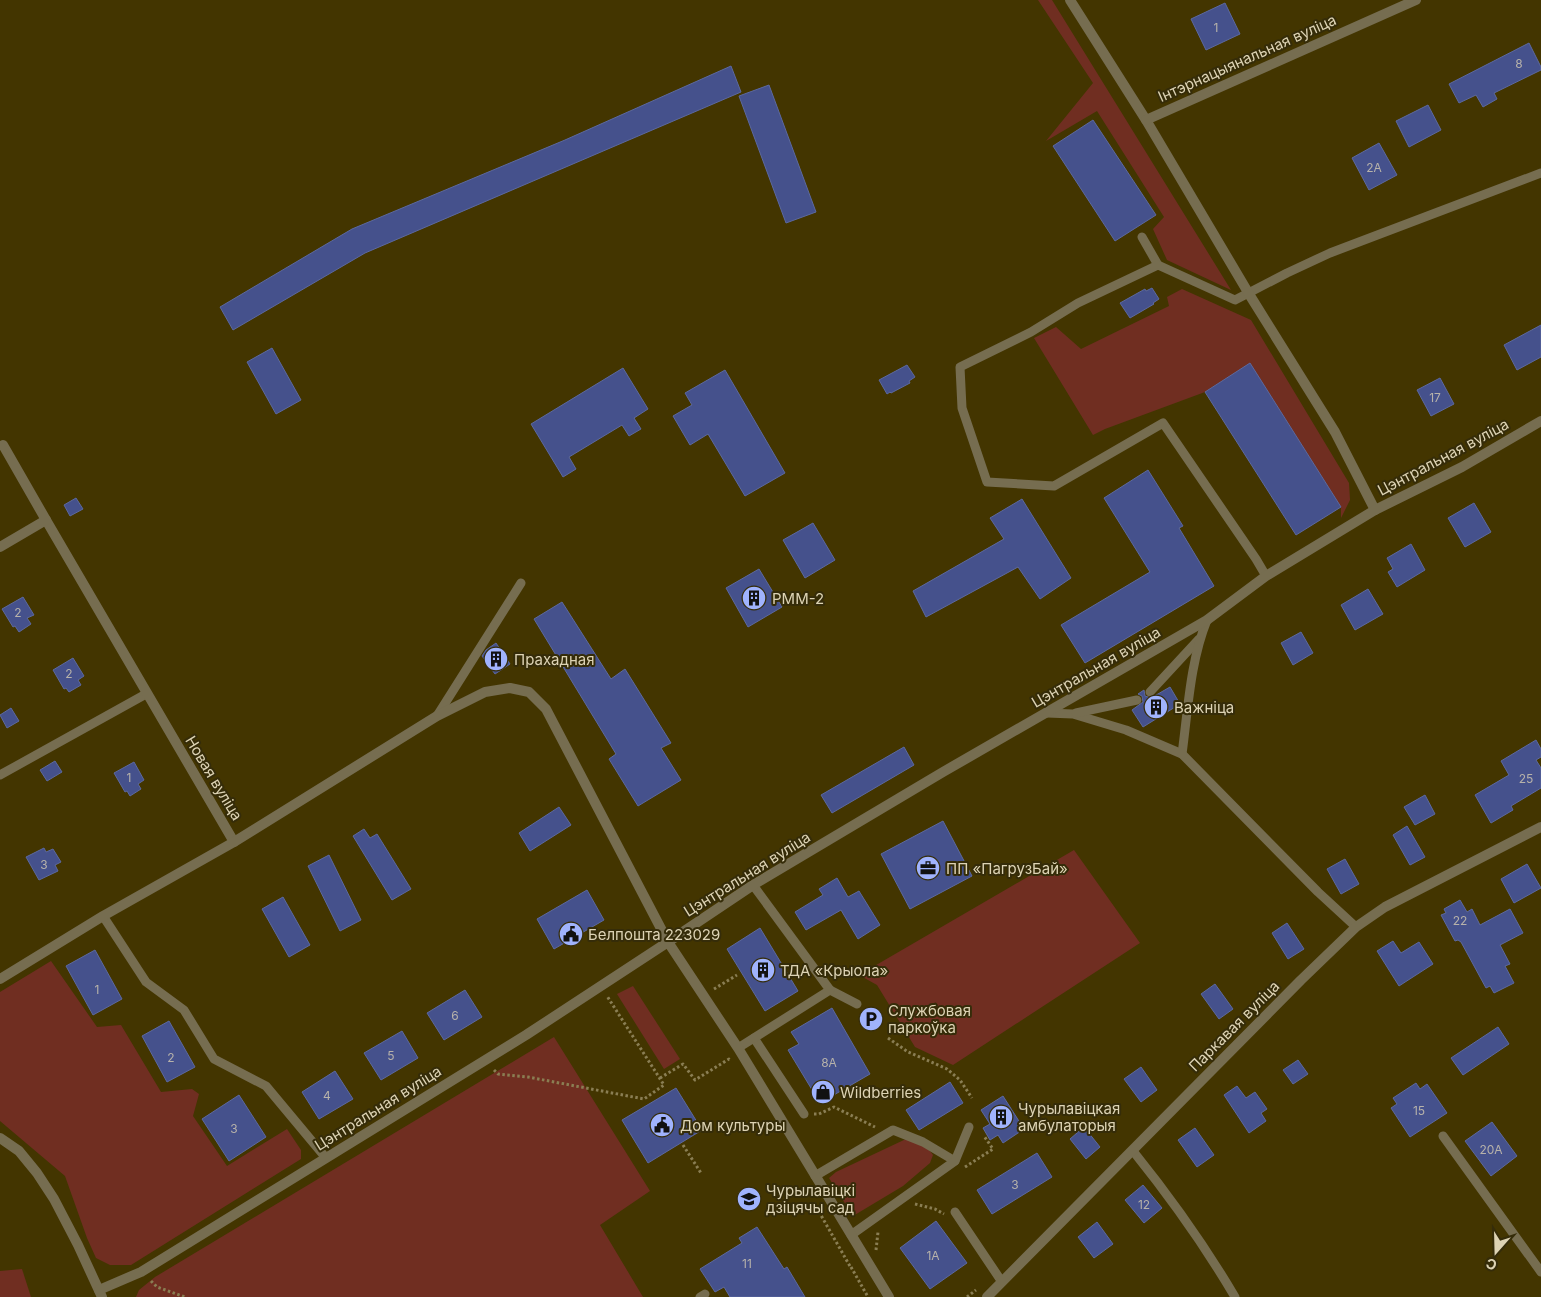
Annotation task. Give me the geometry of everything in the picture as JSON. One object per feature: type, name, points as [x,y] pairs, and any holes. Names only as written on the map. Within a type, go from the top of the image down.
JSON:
[{"type":"street","points":[[1070,0],[1146,120],[1249,294],[1335,432],[1375,510]]},
{"type":"street","name":"Інтэрнацыянальная вуліца","points":[[1146,120],[1416,0]]},
{"type":"street","name":"Цэнтральная вуліца","points":[[100,1294],[141,1272],[484,1061],[601,987],[753,885],[943,772],[1206,620],[1266,576],[1375,510],[1462,467],[1541,421]]},
{"type":"street","name":"Новая вуліца","points":[[0,979],[103,916],[234,842],[2,444]]},
{"type":"street","points":[[0,547],[46,520]]},
{"type":"street","points":[[234,842],[437,716],[485,692],[510,688],[529,692],[546,709],[668,942],[738,1048],[889,1297]]},
{"type":"street","name":"Паркавая вуліца","points":[[987,1297],[1301,980],[1356,927],[1385,907],[1541,827]]},
{"type":"street","points":[[0,1138],[19,1152],[37,1173],[54,1199],[100,1294]]},
{"type":"lane","points":[[1142,237],[1158,265],[1235,300],[1287,272],[1330,253],[1541,173]]},
{"type":"lane","points":[[1158,265],[1078,303],[1030,332],[960,367],[962,408],[974,445],[987,482],[1054,486],[1164,423],[1266,576]]},
{"type":"lane","points":[[437,716],[521,583]]},
{"type":"lane","points":[[1182,754],[1190,689],[1199,639],[1206,620]]},
{"type":"lane","points":[[1150,692],[1199,639]]},
{"type":"lane","points":[[0,775],[146,694]]},
{"type":"lane","points":[[1046,713],[1073,714],[1137,700]]},
{"type":"lane","points":[[1073,714],[1126,730],[1182,754],[1318,892],[1356,927]]},
{"type":"lane","points":[[753,885],[830,990],[857,1004]]},
{"type":"lane","points":[[103,916],[146,982],[184,1010],[214,1059],[266,1086],[326,1158]]},
{"type":"lane","points":[[738,1048],[830,990]]},
{"type":"lane","points":[[754,1038],[804,1114]]},
{"type":"lane","points":[[851,1235],[954,1161],[970,1128]]},
{"type":"lane","points":[[815,1176],[893,1130],[924,1142],[954,1161]]},
{"type":"lane","points":[[1444,1136],[1541,1272]]},
{"type":"lane","points":[[1133,1151],[1165,1191],[1235,1297]]},
{"type":"lane","points":[[955,1212],[1002,1282]]},
{"type":"path","points":[[703,995],[737,975]]},
{"type":"path","points":[[484,1061],[498,1074],[528,1077],[644,1098],[664,1085],[601,987]]},
{"type":"path","points":[[888,1038],[908,1052],[947,1068],[960,1080],[972,1098]]},
{"type":"path","points":[[660,1078],[683,1064],[695,1080],[729,1059],[734,1064]]},
{"type":"path","points":[[804,1114],[819,1114],[834,1107],[887,1133]]},
{"type":"path","points":[[960,1171],[993,1149],[984,1136]]},
{"type":"path","points":[[683,1145],[701,1173]]},
{"type":"path","points":[[920,1198],[912,1203],[935,1209],[946,1215]]},
{"type":"path","points":[[812,1199],[868,1297]]},
{"type":"path","points":[[851,1268],[875,1254],[878,1225]]},
{"type":"path","points":[[141,1272],[157,1287],[185,1297]]},
{"type":"path","points":[[967,1297],[980,1286]]},
{"type":"shaded area","points":[[1038,0],[1052,0],[1231,290],[1167,260],[1153,229],[1164,217],[1097,111],[1046,141],[1093,83]]},
{"type":"shaded area","points":[[1182,289],[1251,320],[1349,483],[1350,500],[1341,518],[1341,507],[1250,364],[1205,392],[1093,435],[1034,338],[1056,327],[1081,349],[1169,306],[1167,297]]},
{"type":"shaded area","points":[[1074,850],[1140,943],[953,1065],[915,1047],[877,985],[859,975]]},
{"type":"shaded area","points":[[51,961],[97,1027],[121,1025],[161,1092],[192,1089],[199,1094],[193,1116],[227,1166],[287,1129],[301,1150],[301,1159],[131,1265],[110,1265],[96,1258],[65,1176],[0,1121],[0,992]]},
{"type":"shaded area","points":[[633,986],[680,1059],[664,1069],[617,994]]},
{"type":"shaded area","points":[[554,1037],[650,1191],[600,1225],[643,1297],[136,1297],[139,1290],[155,1277]]},
{"type":"shaded area","points":[[906,1139],[921,1145],[931,1152],[933,1155],[930,1163],[903,1186],[853,1216],[829,1178],[836,1172]]},
{"type":"shaded area","points":[[22,1269],[31,1297],[0,1297],[0,1271]]},
{"type":"building","points":[[1225,3],[1240,34],[1206,50],[1191,19]]},
{"type":"building","points":[[1529,43],[1541,70],[1494,93],[1497,99],[1483,107],[1476,95],[1459,103],[1449,84]]},
{"type":"building","points":[[731,66],[741,92],[365,253],[233,330],[220,307],[352,229],[565,140]]},
{"type":"building","points":[[769,85],[816,212],[786,223],[739,96]]},
{"type":"building","points":[[1428,105],[1441,130],[1409,147],[1396,121]]},
{"type":"building","points":[[1093,120],[1156,215],[1115,241],[1053,146]]},
{"type":"building","points":[[1379,143],[1397,175],[1369,190],[1352,158]]},
{"type":"building","points":[[1152,288],[1159,299],[1130,318],[1120,303],[1145,289],[1146,291]]},
{"type":"building","points":[[1541,325],[1541,357],[1517,370],[1504,345]]},
{"type":"building","points":[[272,348],[301,400],[276,414],[247,362]]},
{"type":"building","points":[[1250,363],[1341,507],[1296,535],[1205,392]]},
{"type":"building","points":[[907,365],[915,377],[909,381],[910,383],[887,394],[879,380]]},
{"type":"building","points":[[623,368],[648,409],[634,418],[641,429],[629,436],[622,425],[569,457],[576,469],[563,477],[531,424]]},
{"type":"building","points":[[725,370],[785,473],[745,496],[708,434],[690,445],[673,416],[692,405],[685,393]]},
{"type":"building","points":[[1440,378],[1454,404],[1431,416],[1417,390]]},
{"type":"building","points":[[1148,470],[1183,526],[1179,528],[1214,586],[1085,663],[1061,625],[1150,572],[1104,498]]},
{"type":"building","points":[[76,498],[83,509],[70,516],[64,505]]},
{"type":"building","points":[[1022,499],[1071,578],[1040,599],[1018,567],[926,617],[913,591],[1004,539],[990,518]]},
{"type":"building","points":[[1474,503],[1491,532],[1465,547],[1448,518]]},
{"type":"building","points":[[813,523],[835,560],[805,578],[783,540]]},
{"type":"building","points":[[1411,544],[1425,570],[1397,587],[1388,572],[1393,569],[1387,558]]},
{"type":"building","name":"РММ-2","points":[[759,569],[782,607],[748,627],[726,588]]},
{"type":"building","points":[[1368,589],[1383,614],[1355,630],[1341,605]]},
{"type":"building","points":[[23,597],[34,615],[27,618],[31,624],[19,632],[15,626],[13,627],[2,609]]},
{"type":"building","points":[[562,602],[611,679],[625,669],[671,743],[661,748],[681,780],[638,806],[609,759],[616,754],[534,619]]},
{"type":"building","points":[[1301,632],[1313,653],[1293,665],[1281,643]]},
{"type":"building","name":"Прахадная","points":[[496,643],[510,664],[495,674],[482,656],[486,650]]},
{"type":"building","points":[[73,658],[84,676],[78,680],[81,685],[69,692],[66,688],[64,689],[53,670]]},
{"type":"building","name":"Важніца","points":[[1170,687],[1180,704],[1143,727],[1132,710],[1143,702],[1142,696],[1138,694],[1144,690],[1145,696],[1151,698]]},
{"type":"building","points":[[11,708],[19,721],[7,728],[0,715]]},
{"type":"building","points":[[1536,740],[1541,749],[1541,757],[1536,760],[1541,768],[1541,788],[1511,806],[1513,810],[1491,823],[1475,795],[1509,775],[1501,761]]},
{"type":"building","points":[[904,747],[914,765],[832,813],[821,795]]},
{"type":"building","points":[[55,761],[62,772],[47,781],[40,770]]},
{"type":"building","points":[[134,762],[144,780],[138,784],[141,789],[130,796],[127,791],[125,792],[114,773]]},
{"type":"building","points":[[1425,795],[1435,814],[1415,825],[1404,807]]},
{"type":"building","points":[[559,807],[571,825],[530,851],[519,833]]},
{"type":"building","points":[[943,821],[972,876],[910,909],[881,854]]},
{"type":"building","points":[[1407,826],[1425,857],[1410,865],[1393,835]]},
{"type":"building","points":[[364,829],[370,838],[377,834],[411,889],[392,900],[353,836]]},
{"type":"building","points":[[44,848],[46,852],[53,849],[61,862],[55,865],[58,871],[39,880],[26,857]]},
{"type":"building","points":[[329,855],[361,920],[340,931],[308,866]]},
{"type":"building","points":[[1345,859],[1359,884],[1341,894],[1327,869]]},
{"type":"building","points":[[1527,864],[1541,888],[1514,903],[1501,879]]},
{"type":"building","points":[[837,878],[848,897],[859,891],[880,925],[858,939],[841,910],[806,930],[795,912],[823,895],[819,889]]},
{"type":"building","points":[[587,890],[604,920],[554,949],[537,919]]},
{"type":"building","points":[[283,897],[310,945],[289,957],[262,909]]},
{"type":"building","points":[[1460,900],[1467,912],[1472,909],[1480,925],[1510,909],[1523,933],[1500,945],[1510,964],[1505,966],[1514,983],[1494,993],[1490,986],[1486,988],[1461,942],[1455,941],[1441,915],[1446,913],[1444,909]]},
{"type":"building","points":[[1287,923],[1304,949],[1288,959],[1272,933]]},
{"type":"building","name":"ТДА «Крыола»","points":[[760,928],[798,991],[765,1011],[727,949]]},
{"type":"building","points":[[1393,941],[1401,953],[1419,942],[1433,964],[1399,986],[1377,951]]},
{"type":"building","points":[[95,950],[122,999],[93,1015],[66,966]]},
{"type":"building","points":[[1215,984],[1233,1009],[1219,1019],[1201,994]]},
{"type":"building","points":[[465,990],[482,1017],[444,1040],[427,1013]]},
{"type":"building","points":[[832,1008],[870,1074],[820,1103],[788,1050],[799,1044],[791,1032]]},
{"type":"building","points":[[169,1021],[195,1067],[167,1082],[142,1036]]},
{"type":"building","points":[[1498,1027],[1509,1044],[1463,1075],[1451,1058]]},
{"type":"building","points":[[402,1031],[418,1058],[381,1080],[364,1053]]},
{"type":"building","points":[[1298,1060],[1308,1074],[1293,1084],[1283,1070]]},
{"type":"building","points":[[1141,1067],[1157,1090],[1141,1102],[1124,1079]]},
{"type":"building","points":[[335,1071],[353,1099],[319,1119],[302,1092]]},
{"type":"building","points":[[950,1082],[963,1103],[919,1130],[906,1110]]},
{"type":"building","points":[[1416,1083],[1420,1089],[1427,1084],[1447,1113],[1410,1137],[1391,1108],[1397,1104],[1393,1098]]},
{"type":"building","points":[[1237,1086],[1246,1098],[1255,1092],[1267,1109],[1261,1113],[1266,1121],[1249,1133],[1224,1095]]},
{"type":"building","name":"Дом культуры","points":[[676,1088],[702,1130],[648,1163],[622,1120]]},
{"type":"building","points":[[239,1095],[266,1137],[229,1161],[202,1119]]},
{"type":"building","name":"Чурылавіцкая амбулаторыя","points":[[1003,1096],[1024,1129],[1003,1143],[998,1135],[990,1140],[983,1128],[990,1124],[981,1110]]},
{"type":"building","points":[[1492,1122],[1517,1156],[1491,1176],[1465,1141]]},
{"type":"building","points":[[1084,1127],[1100,1147],[1086,1159],[1070,1139]]},
{"type":"building","points":[[1195,1128],[1214,1155],[1197,1167],[1178,1140]]},
{"type":"building","points":[[1037,1153],[1052,1177],[992,1214],[977,1190]]},
{"type":"building","points":[[1143,1185],[1162,1208],[1144,1223],[1125,1200]]},
{"type":"building","points":[[936,1221],[967,1263],[930,1289],[900,1248]]},
{"type":"building","points":[[1097,1222],[1113,1244],[1094,1258],[1078,1237]]},
{"type":"building","points":[[757,1227],[784,1269],[787,1267],[805,1297],[730,1297],[724,1287],[715,1292],[700,1269],[742,1243],[739,1238]]},
{"type":"place","name":"РММ-2","points":[[754,598]]},
{"type":"place","name":"Прахадная","points":[[496,659]]},
{"type":"place","name":"Важніца","points":[[1156,707]]},
{"type":"place","name":"ПП «ПагрузБай»","points":[[928,868]]},
{"type":"place","name":"Белпошта 223029","points":[[571,934]]},
{"type":"place","name":"ТДА «Крыола»","points":[[763,970]]},
{"type":"place","name":"Службовая паркоўка","points":[[871,1019]]},
{"type":"place","name":"Wildberries","points":[[823,1092]]},
{"type":"place","name":"Чурылавіцкая амбулаторыя","points":[[1001,1117]]},
{"type":"place","name":"Дом культуры","points":[[662,1125]]},
{"type":"place","name":"Чурылавіцкі дзіцячы сад","points":[[749,1199]]}]
